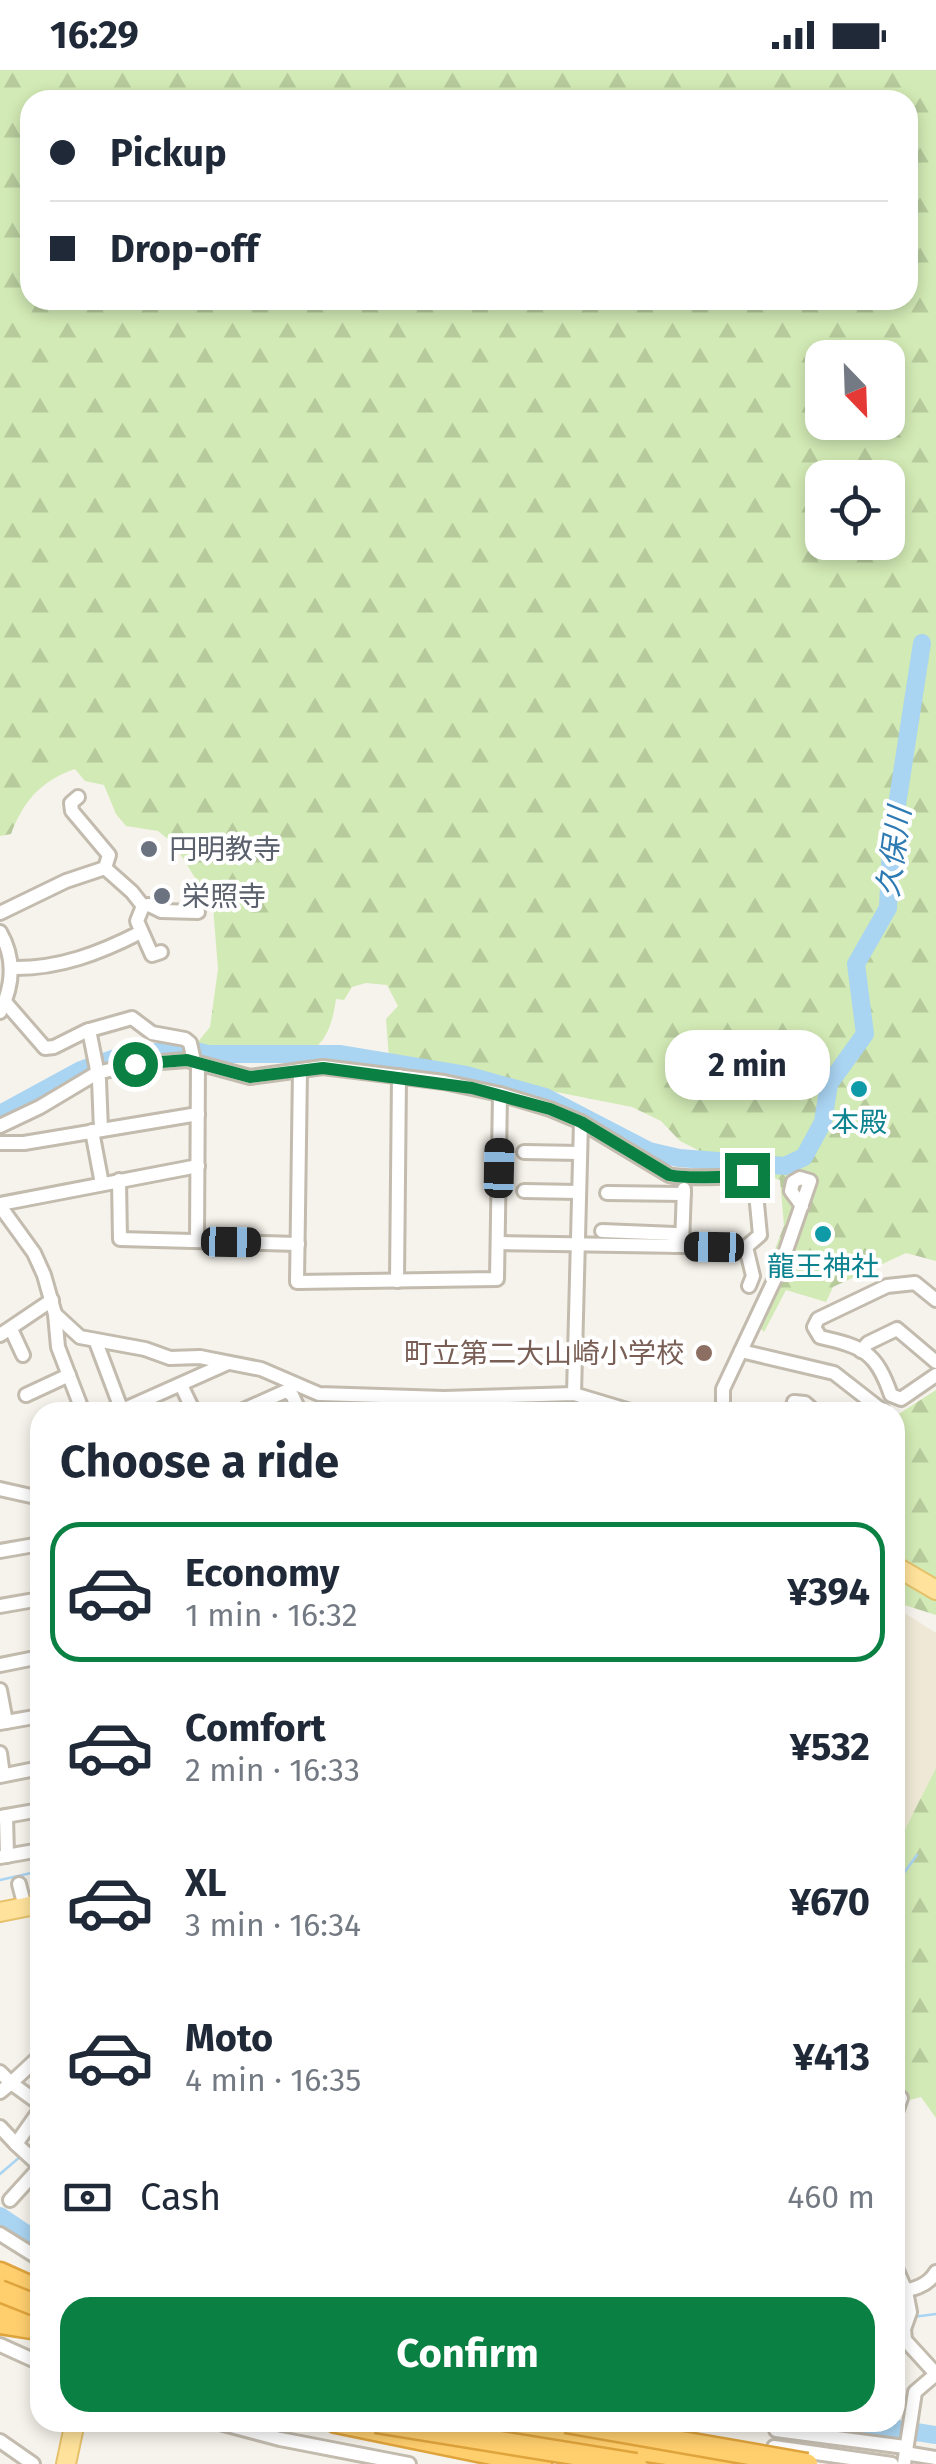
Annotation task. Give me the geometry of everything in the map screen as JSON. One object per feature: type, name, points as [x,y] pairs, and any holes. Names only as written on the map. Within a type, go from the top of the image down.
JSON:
[{"type":"highway","points":[[0,2273],[30,2286]]},
{"type":"highway","points":[[0,2288],[30,2301]]},
{"type":"highway","points":[[0,2308],[30,2322]]},
{"type":"highway","points":[[0,2323],[30,2325]]},
{"type":"highway","points":[[385,2432],[540,2464]]},
{"type":"highway","points":[[438,2432],[636,2464]]},
{"type":"highway","points":[[516,2432],[735,2464]]},
{"type":"highway","points":[[623,2432],[807,2464]]},
{"type":"main road","points":[[905,1572],[936,1590]]},
{"type":"main road","points":[[0,1912],[30,1906]]},
{"type":"main road","points":[[56,2464],[62,2432]]},
{"type":"main road","points":[[66,2464],[74,2432]]},
{"type":"street","points":[[78,796],[71,803],[72,811],[109,855],[105,868]]},
{"type":"street","points":[[105,868],[143,906]]},
{"type":"street","points":[[0,913],[66,881],[105,868]]},
{"type":"street","points":[[143,906],[161,911],[198,912]]},
{"type":"street","points":[[143,906],[136,922],[152,955],[161,952]]},
{"type":"street","points":[[0,932],[10,949],[12,968],[2,1007],[45,1048],[132,1018],[152,1032],[186,1039],[194,1056],[198,1114],[198,1241]]},
{"type":"street","points":[[12,968],[54,966],[88,956],[141,932]]},
{"type":"street","points":[[90,1030],[96,1067],[102,1184]]},
{"type":"street","points":[[0,1126],[40,1107],[96,1067],[194,1056],[250,1077],[323,1068],[399,1076],[500,1094],[581,1122],[684,1187]]},
{"type":"street","points":[[300,1070],[297,1282],[498,1279],[500,1094]]},
{"type":"street","points":[[397,1280],[399,1076]]},
{"type":"street","points":[[0,1142],[24,1143],[198,1114]]},
{"type":"street","points":[[574,1394],[581,1122]]},
{"type":"street","points":[[524,1152],[580,1153]]},
{"type":"street","points":[[79,1402],[56,1338],[54,1307],[34,1253],[0,1205],[198,1166]]},
{"type":"street","points":[[498,1243],[746,1247],[760,1235],[755,1182],[747,1175],[699,1175],[684,1187],[607,1194]]},
{"type":"street","points":[[118,1180],[120,1240],[298,1244]]},
{"type":"street","points":[[678,1246],[684,1187]]},
{"type":"street","points":[[524,1191],[579,1192]]},
{"type":"street","points":[[723,1402],[723,1389],[780,1268],[802,1206]]},
{"type":"street","points":[[602,1231],[675,1234],[678,1246]]},
{"type":"street","points":[[746,1247],[753,1276],[748,1286]]},
{"type":"street","points":[[936,1300],[914,1283],[886,1286],[818,1319],[814,1327],[820,1337],[853,1345],[880,1365],[892,1396],[901,1399],[936,1374]]},
{"type":"street","points":[[24,1355],[6,1332],[54,1307]]},
{"type":"street","points":[[54,1307],[80,1338],[144,1349],[170,1358],[200,1357],[261,1369],[319,1394],[416,1402]]},
{"type":"street","points":[[861,1351],[868,1343],[897,1329],[936,1362]]},
{"type":"street","points":[[96,1342],[117,1402]]},
{"type":"street","points":[[741,1351],[834,1373],[871,1402]]},
{"type":"street","points":[[143,1402],[230,1362]]},
{"type":"street","points":[[26,1395],[69,1375]]},
{"type":"street","points":[[181,1385],[189,1402]]},
{"type":"street","points":[[262,1402],[286,1392],[295,1402]]},
{"type":"street","points":[[479,1402],[574,1394],[597,1402]]},
{"type":"street","points":[[350,1395],[350,1402]]},
{"type":"street","points":[[0,1489],[30,1496]]},
{"type":"street","points":[[0,1551],[30,1546]]},
{"type":"street","points":[[0,1606],[30,1601]]},
{"type":"street","points":[[0,1664],[30,1660]]},
{"type":"street","points":[[0,1690],[3,1722],[30,1718]]},
{"type":"street","points":[[0,1754],[2,1776],[30,1770]]},
{"type":"street","points":[[30,1812],[3,1817],[3,1856],[30,1852]]},
{"type":"street","points":[[18,1884],[30,1903]]},
{"type":"street","points":[[6,2087],[30,2065]]},
{"type":"street","points":[[0,2072],[6,2087],[30,2101]]},
{"type":"street","points":[[16,2144],[30,2122]]},
{"type":"street","points":[[0,2127],[30,2157]]},
{"type":"street","points":[[10,2200],[30,2178]]},
{"type":"street","points":[[0,2234],[30,2253]]},
{"type":"street","points":[[905,2290],[930,2282],[936,2272]]},
{"type":"street","points":[[905,2307],[905,2340],[936,2374],[915,2392],[907,2452]]},
{"type":"street","points":[[0,2345],[30,2358]]},
{"type":"street","points":[[905,2407],[911,2409]]},
{"type":"street","points":[[254,2432],[409,2464]]},
{"type":"street","points":[[441,2432],[548,2464]]},
{"type":"street","points":[[772,2464],[776,2432]]},
{"type":"street","points":[[807,2432],[936,2458]]},
{"type":"street","points":[[0,2442],[33,2464]]},
{"type":"street","points":[[774,2446],[892,2464]]},
{"type":"shaded area","points":[[905,1613],[936,1633],[936,1768],[905,1829]]},
{"type":"green space","points":[[0,70],[936,70],[936,1261],[906,1253],[833,1287],[826,1302],[786,1290],[764,1332],[754,1322],[784,1226],[780,1180],[716,1159],[680,1141],[661,1121],[632,1107],[389,1059],[386,1019],[398,1006],[387,985],[366,983],[352,987],[344,1000],[336,999],[323,1039],[309,1052],[294,1058],[258,1063],[208,1051],[197,1043],[210,1027],[218,969],[213,907],[174,844],[158,831],[126,826],[116,814],[104,785],[85,781],[75,769],[43,786],[22,811],[11,834],[0,836]]},
{"type":"green space","points":[[936,1390],[936,1615],[905,1605],[905,1410]]},
{"type":"green space","points":[[936,1768],[936,2118],[921,2097],[905,2101],[905,1829]]},
{"type":"waterway","name":"久保川","points":[[0,1114],[81,1070],[124,1055],[187,1049],[208,1054],[339,1054],[466,1075],[545,1097],[649,1151],[679,1158],[785,1166],[804,1157],[823,1122],[829,1084],[865,1034],[856,964],[888,908],[891,844],[922,643]]},
{"type":"waterway","points":[[905,1872],[917,1855]]},
{"type":"waterway","points":[[0,1880],[30,1873]]},
{"type":"waterway","points":[[0,2174],[21,2156]]},
{"type":"waterway","points":[[0,2216],[30,2236]]},
{"type":"waterway","points":[[913,2317],[936,2314]]},
{"type":"waterway","points":[[905,2430],[936,2435]]},
{"type":"place","name":"円明教寺","points":[[149,849]]},
{"type":"place","name":"栄照寺","points":[[162,896]]},
{"type":"place","name":"本殿","points":[[859,1089]]},
{"type":"place","name":"龍王神社","points":[[823,1234]]},
{"type":"place","name":"町立第二大山崎小学校","points":[[704,1353]]},
{"type":"route","points":[[135,1064],[187,1060],[250,1077],[323,1068],[444,1082],[550,1109],[581,1122],[669,1175],[685,1179],[699,1175],[747,1175]]}]
